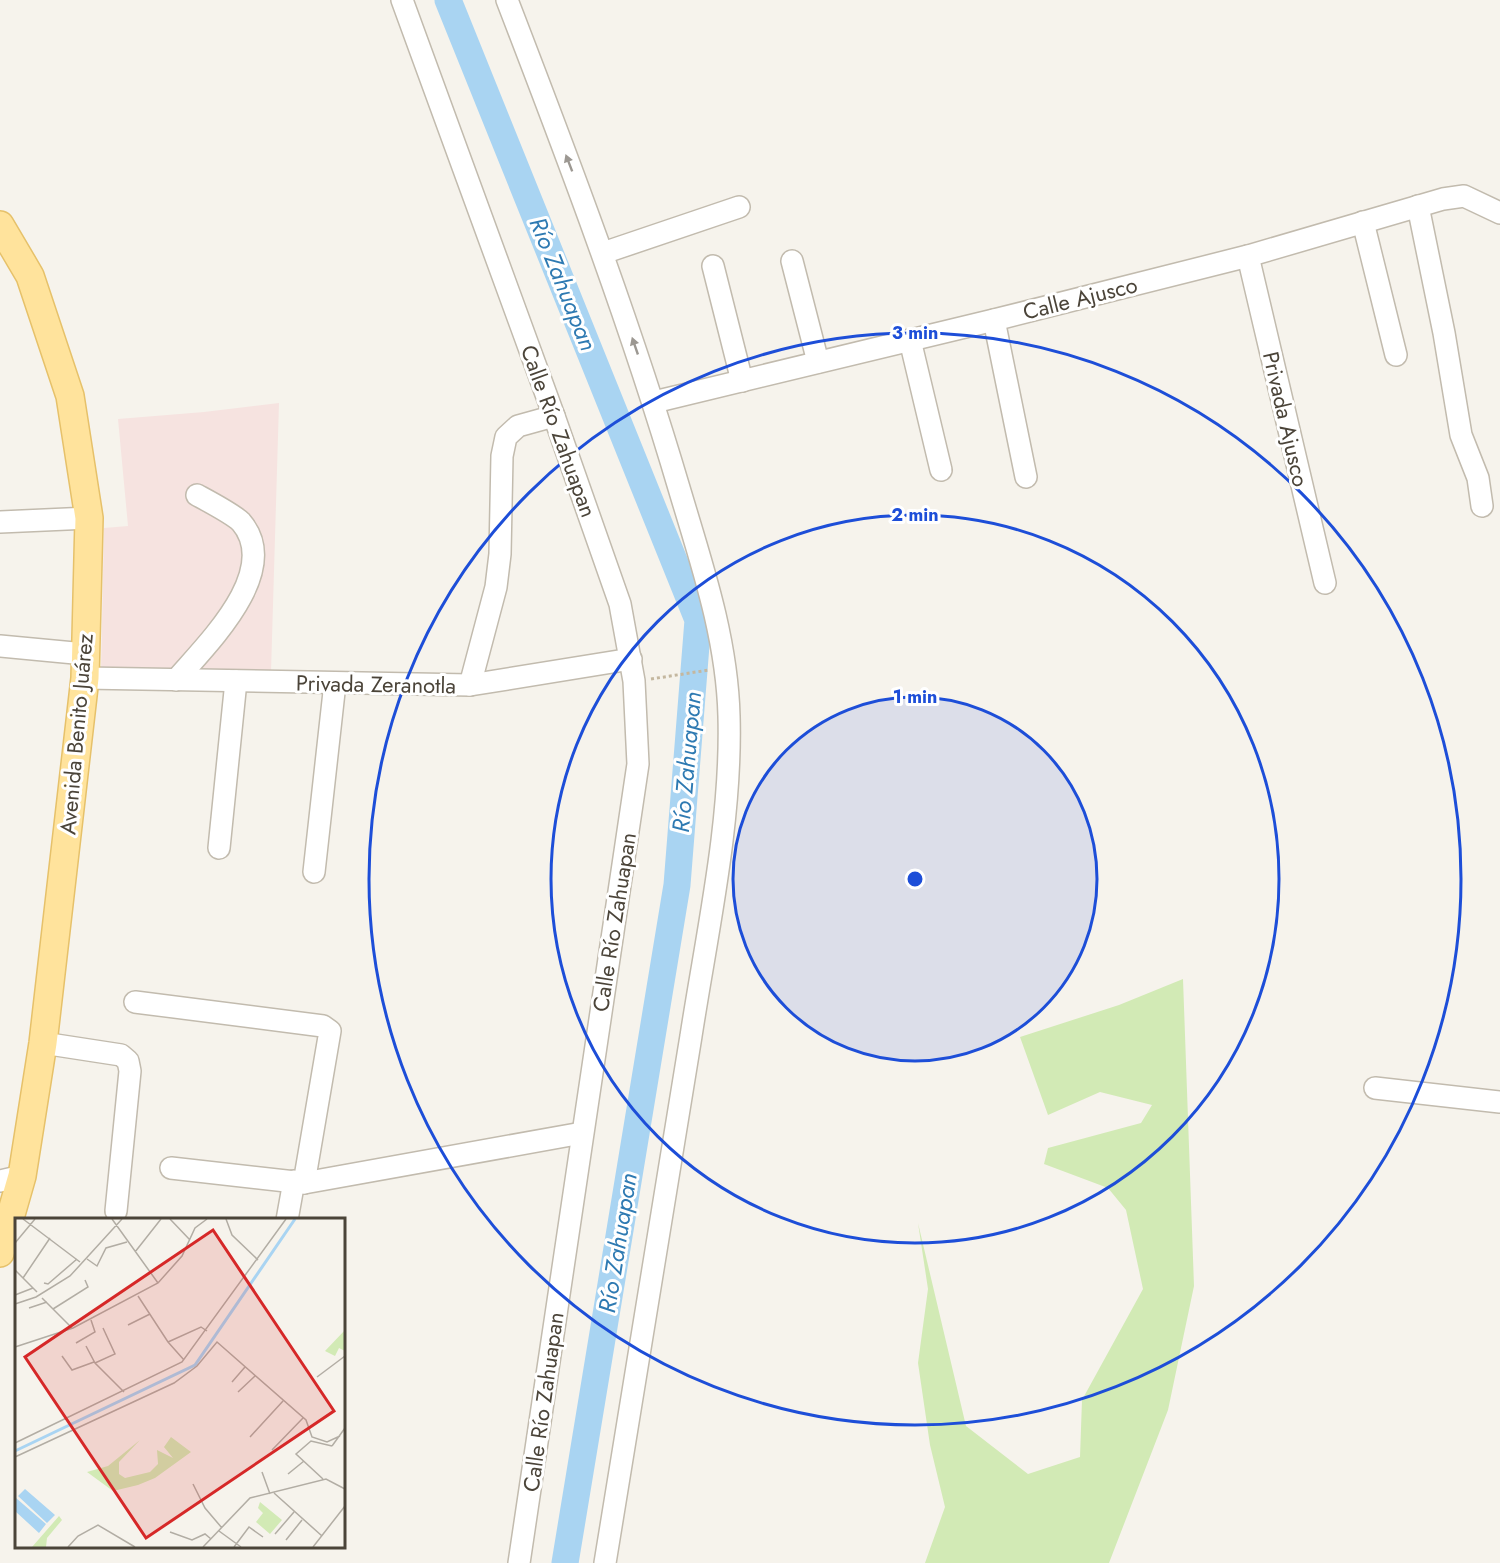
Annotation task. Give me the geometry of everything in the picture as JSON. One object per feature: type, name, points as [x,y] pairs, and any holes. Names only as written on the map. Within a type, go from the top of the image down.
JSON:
[{"type":"main road","name":"Avenida Benito Juárez","points":[[0,225],[30,276],[70,396],[90,518],[85,666],[43,1043],[11,1179],[0,1253]]},
{"type":"street","name":"Calle Río Zahuapan","points":[[402,0],[620,604],[634,681],[638,764],[519,1563]]},
{"type":"street","points":[[507,0],[603,253],[654,402],[715,610],[725,668],[729,715],[726,810],[605,1563]]},
{"type":"street","name":"Calle Ajusco","points":[[654,402],[1248,256],[1443,198],[1464,196],[1500,213]]},
{"type":"street","points":[[1418,206],[1444,333],[1461,435],[1478,478],[1482,506]]},
{"type":"street","points":[[603,253],[739,207]]},
{"type":"street","points":[[1363,222],[1396,355]]},
{"type":"street","name":"Privada Ajusco","points":[[1248,256],[1325,583]]},
{"type":"street","points":[[792,261],[818,362]]},
{"type":"street","points":[[713,266],[742,381]]},
{"type":"street","points":[[994,320],[1026,477]]},
{"type":"street","points":[[910,340],[941,470]]},
{"type":"street","name":"Privada Zeranotla","points":[[0,646],[85,666],[176,680],[470,685],[496,587],[500,554],[502,456],[506,437],[518,426],[554,416]]},
{"type":"street","points":[[176,680],[226,622],[251,577],[254,546],[240,522],[197,495]]},
{"type":"street","points":[[0,522],[90,518]]},
{"type":"street","points":[[470,685],[631,659]]},
{"type":"street","points":[[219,848],[236,681]]},
{"type":"street","points":[[314,872],[335,683]]},
{"type":"street","points":[[135,1002],[323,1026],[330,1031],[299,1182],[288,1218]]},
{"type":"street","points":[[43,1043],[121,1055],[128,1061],[130,1071],[116,1211]]},
{"type":"street","points":[[1375,1088],[1500,1102]]},
{"type":"street","points":[[171,1168],[299,1182],[582,1133]]},
{"type":"path","points":[[663,677],[705,670]]},
{"type":"shaded area","points":[[279,403],[271,672],[101,670],[104,528],[128,526],[118,419]]},
{"type":"green space","points":[[1183,979],[1194,1286],[1168,1410],[1109,1563],[925,1563],[945,1507],[930,1445],[918,1363],[928,1289],[918,1223],[966,1426],[1028,1474],[1080,1457],[1082,1400],[1143,1289],[1126,1210],[1108,1188],[1044,1164],[1048,1148],[1141,1123],[1152,1105],[1100,1092],[1048,1115],[1020,1037],[1119,1005]]},
{"type":"waterway","name":"Río Zahuapan","points":[[448,0],[698,620],[677,885],[565,1563]]}]
